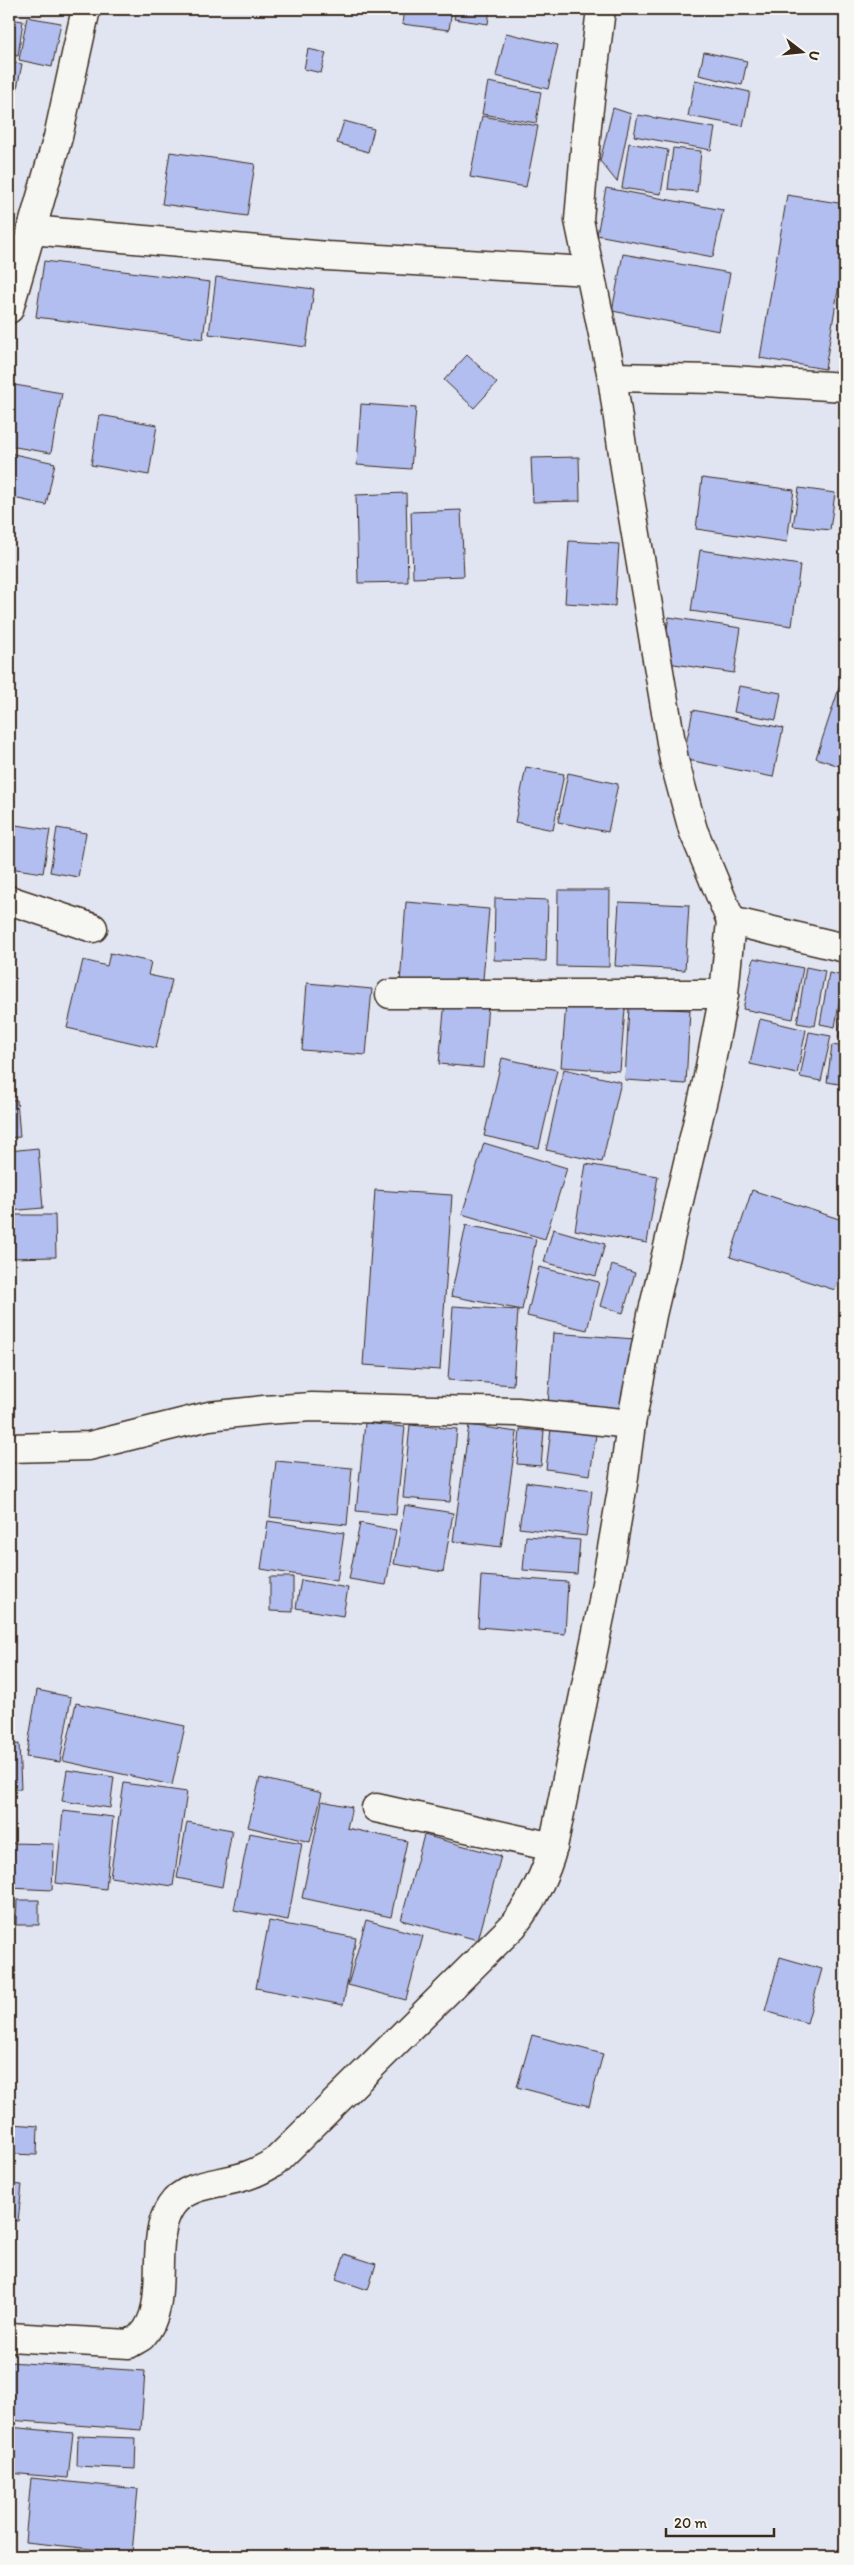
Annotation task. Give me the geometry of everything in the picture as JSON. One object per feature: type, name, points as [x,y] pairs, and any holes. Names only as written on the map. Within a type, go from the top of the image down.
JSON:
[{"type":"street","points":[[9,309],[58,137],[86,9]]},
{"type":"street","points":[[9,2337],[129,2344],[142,2336],[152,2318],[157,2298],[162,2234],[171,2206],[185,2192],[251,2174],[275,2162],[513,1926],[531,1902],[546,1872],[553,1847],[602,1607],[631,1424],[652,1315],[707,1082],[724,994],[731,921],[693,830],[674,760],[627,481],[612,377],[588,271],[579,220],[587,125],[601,9]]},
{"type":"street","points":[[31,230],[327,256],[588,271]]},
{"type":"street","points":[[612,377],[715,379],[845,387]]},
{"type":"street","points":[[9,900],[93,928]]},
{"type":"street","points":[[731,921],[845,948]]},
{"type":"street","points":[[390,994],[724,994]]},
{"type":"street","points":[[9,1448],[89,1446],[209,1416],[312,1407],[517,1412],[631,1424]]},
{"type":"street","points":[[376,1808],[553,1847]]},
{"type":"building","points":[[404,9],[452,9],[449,30],[402,24]]},
{"type":"building","points":[[456,9],[490,9],[488,24],[454,19]]},
{"type":"building","points":[[27,17],[61,23],[52,67],[19,60]]},
{"type":"building","points":[[9,19],[23,21],[18,56],[9,55]]},
{"type":"building","points":[[506,33],[558,45],[548,89],[496,76]]},
{"type":"building","points":[[308,49],[326,53],[321,73],[304,69]]},
{"type":"building","points":[[704,52],[747,61],[742,85],[699,75]]},
{"type":"building","points":[[9,62],[22,64],[12,113],[9,112]]},
{"type":"building","points":[[695,80],[750,92],[743,126],[688,116]]},
{"type":"building","points":[[488,82],[541,92],[536,123],[482,114]]},
{"type":"building","points":[[613,108],[631,114],[617,182],[600,161]]},
{"type":"building","points":[[638,115],[715,128],[711,150],[634,136]]},
{"type":"building","points":[[482,116],[538,126],[526,187],[470,177]]},
{"type":"building","points":[[344,121],[374,129],[368,152],[337,143]]},
{"type":"building","points":[[629,143],[668,150],[661,194],[622,188]]},
{"type":"building","points":[[673,148],[701,151],[697,192],[668,189]]},
{"type":"building","points":[[170,152],[255,164],[247,216],[162,204]]},
{"type":"building","points":[[606,188],[723,210],[713,257],[597,235]]},
{"type":"building","points":[[787,195],[845,204],[845,248],[825,369],[760,358]]},
{"type":"building","points":[[623,254],[730,273],[719,331],[612,311]]},
{"type":"building","points":[[44,261],[210,282],[203,339],[36,317]]},
{"type":"building","points":[[216,277],[314,289],[306,347],[209,334]]},
{"type":"building","points":[[467,355],[497,383],[474,408],[444,380]]},
{"type":"building","points":[[9,384],[62,393],[51,453],[9,446]]},
{"type":"building","points":[[361,404],[416,408],[411,469],[357,465]]},
{"type":"building","points":[[99,415],[157,425],[149,475],[91,465]]},
{"type":"building","points":[[9,453],[55,463],[46,505],[9,497]]},
{"type":"building","points":[[579,457],[580,501],[533,502],[531,458]]},
{"type":"building","points":[[702,478],[794,490],[787,542],[696,529]]},
{"type":"building","points":[[799,488],[835,493],[830,530],[793,526]]},
{"type":"building","points":[[406,493],[408,582],[358,583],[356,495]]},
{"type":"building","points":[[461,510],[464,576],[413,578],[411,512]]},
{"type":"building","points":[[569,541],[619,544],[615,606],[565,603]]},
{"type":"building","points":[[700,550],[800,565],[792,626],[691,611]]},
{"type":"building","points":[[669,617],[741,628],[734,673],[661,662]]},
{"type":"building","points":[[842,679],[845,680],[845,768],[816,758]]},
{"type":"building","points":[[739,686],[781,693],[776,720],[734,712]]},
{"type":"building","points":[[693,710],[783,728],[773,777],[683,759]]},
{"type":"building","points":[[526,767],[564,774],[553,830],[515,822]]},
{"type":"building","points":[[568,773],[618,784],[608,832],[558,822]]},
{"type":"building","points":[[9,824],[50,830],[43,873],[9,868]]},
{"type":"building","points":[[57,828],[86,833],[78,877],[50,872]]},
{"type":"building","points":[[558,890],[610,890],[609,967],[557,966]]},
{"type":"building","points":[[495,898],[548,900],[546,961],[494,960]]},
{"type":"building","points":[[406,902],[489,909],[482,991],[400,984]]},
{"type":"building","points":[[619,902],[689,905],[685,970],[615,966]]},
{"type":"building","points":[[110,953],[151,962],[148,975],[172,980],[156,1048],[67,1028],[83,960],[107,966]]},
{"type":"building","points":[[754,958],[803,968],[793,1019],[743,1009]]},
{"type":"building","points":[[806,967],[825,971],[815,1026],[797,1023]]},
{"type":"building","points":[[829,973],[844,976],[835,1027],[820,1024]]},
{"type":"building","points":[[307,983],[372,989],[366,1055],[302,1050]]},
{"type":"building","points":[[845,997],[845,1039],[838,1038]]},
{"type":"building","points":[[445,1000],[488,1004],[483,1068],[439,1064]]},
{"type":"building","points":[[566,1004],[625,1009],[620,1071],[561,1067]]},
{"type":"building","points":[[629,1007],[690,1010],[686,1084],[625,1080]]},
{"type":"building","points":[[760,1019],[806,1030],[797,1074],[750,1064]]},
{"type":"building","points":[[809,1032],[831,1036],[821,1081],[800,1077]]},
{"type":"building","points":[[832,1045],[845,1047],[845,1085],[827,1082]]},
{"type":"building","points":[[502,1058],[557,1070],[539,1148],[484,1136]]},
{"type":"building","points":[[564,1069],[621,1082],[602,1162],[546,1150]]},
{"type":"building","points":[[9,1100],[17,1100],[20,1137],[9,1138]]},
{"type":"building","points":[[484,1143],[567,1168],[545,1239],[462,1214]]},
{"type":"building","points":[[38,1148],[43,1208],[9,1211],[9,1151]]},
{"type":"building","points":[[586,1164],[658,1176],[647,1243],[575,1230]]},
{"type":"building","points":[[375,1190],[452,1195],[440,1370],[363,1365]]},
{"type":"building","points":[[752,1190],[845,1221],[845,1260],[835,1290],[730,1257]]},
{"type":"building","points":[[9,1215],[55,1215],[56,1257],[9,1258]]},
{"type":"building","points":[[466,1225],[536,1239],[522,1310],[451,1296]]},
{"type":"building","points":[[553,1229],[605,1244],[596,1276],[544,1262]]},
{"type":"building","points":[[612,1265],[635,1273],[623,1313],[600,1306]]},
{"type":"building","points":[[539,1267],[599,1282],[587,1330],[527,1316]]},
{"type":"building","points":[[453,1306],[518,1310],[513,1385],[448,1380]]},
{"type":"building","points":[[553,1333],[635,1339],[630,1410],[548,1405]]},
{"type":"building","points":[[365,1423],[405,1427],[396,1515],[356,1511]]},
{"type":"building","points":[[410,1425],[457,1429],[450,1502],[403,1498]]},
{"type":"building","points":[[469,1425],[517,1432],[501,1547],[453,1541]]},
{"type":"building","points":[[520,1429],[544,1431],[541,1466],[517,1464]]},
{"type":"building","points":[[551,1429],[596,1435],[590,1475],[546,1469]]},
{"type":"building","points":[[276,1461],[352,1468],[347,1525],[270,1517]]},
{"type":"building","points":[[526,1482],[592,1491],[586,1536],[519,1528]]},
{"type":"building","points":[[405,1505],[453,1513],[443,1572],[394,1564]]},
{"type":"building","points":[[268,1521],[344,1533],[337,1581],[261,1569]]},
{"type":"building","points":[[360,1523],[396,1530],[386,1585],[349,1579]]},
{"type":"building","points":[[526,1536],[580,1540],[577,1574],[523,1570]]},
{"type":"building","points":[[481,1576],[568,1582],[565,1634],[478,1627]]},
{"type":"building","points":[[270,1577],[293,1577],[293,1612],[270,1611]]},
{"type":"building","points":[[301,1580],[348,1588],[343,1616],[296,1608]]},
{"type":"building","points":[[37,1690],[71,1697],[60,1762],[26,1757]]},
{"type":"building","points":[[76,1703],[185,1726],[172,1785],[63,1761]]},
{"type":"building","points":[[19,1744],[21,1789],[9,1789],[9,1745]]},
{"type":"building","points":[[67,1770],[114,1777],[110,1808],[62,1801]]},
{"type":"building","points":[[260,1778],[322,1793],[310,1842],[248,1827]]},
{"type":"building","points":[[124,1783],[187,1792],[173,1886],[110,1877]]},
{"type":"building","points":[[9,1796],[12,1797],[10,1833],[9,1833]]},
{"type":"building","points":[[322,1801],[352,1807],[347,1828],[407,1841],[391,1917],[302,1898]]},
{"type":"building","points":[[63,1811],[113,1817],[106,1889],[56,1883]]},
{"type":"building","points":[[187,1822],[232,1830],[222,1887],[177,1878]]},
{"type":"building","points":[[249,1833],[302,1843],[288,1920],[234,1910]]},
{"type":"building","points":[[424,1835],[501,1856],[478,1940],[401,1920]]},
{"type":"building","points":[[9,1843],[54,1844],[52,1890],[9,1888]]},
{"type":"building","points":[[9,1893],[13,1893],[12,1932],[9,1932]]},
{"type":"building","points":[[17,1900],[39,1900],[39,1925],[16,1925]]},
{"type":"building","points":[[366,1920],[423,1936],[406,2000],[348,1985]]},
{"type":"building","points":[[269,1921],[356,1938],[343,2005],[256,1988]]},
{"type":"building","points":[[9,1939],[12,1939],[9,1997]]},
{"type":"building","points":[[780,1957],[822,1969],[807,2023],[765,2011]]},
{"type":"building","points":[[532,2035],[603,2054],[589,2106],[517,2087]]},
{"type":"building","points":[[13,2124],[38,2126],[37,2155],[11,2154]]},
{"type":"building","points":[[9,2184],[22,2185],[18,2221],[9,2220]]},
{"type":"building","points":[[345,2254],[376,2264],[368,2290],[336,2279]]},
{"type":"building","points":[[9,2362],[145,2371],[141,2430],[9,2420]]},
{"type":"building","points":[[9,2427],[73,2433],[68,2478],[9,2473]]},
{"type":"building","points":[[78,2436],[136,2438],[135,2469],[77,2466]]},
{"type":"building","points":[[31,2478],[138,2489],[132,2553],[25,2542]]}]
